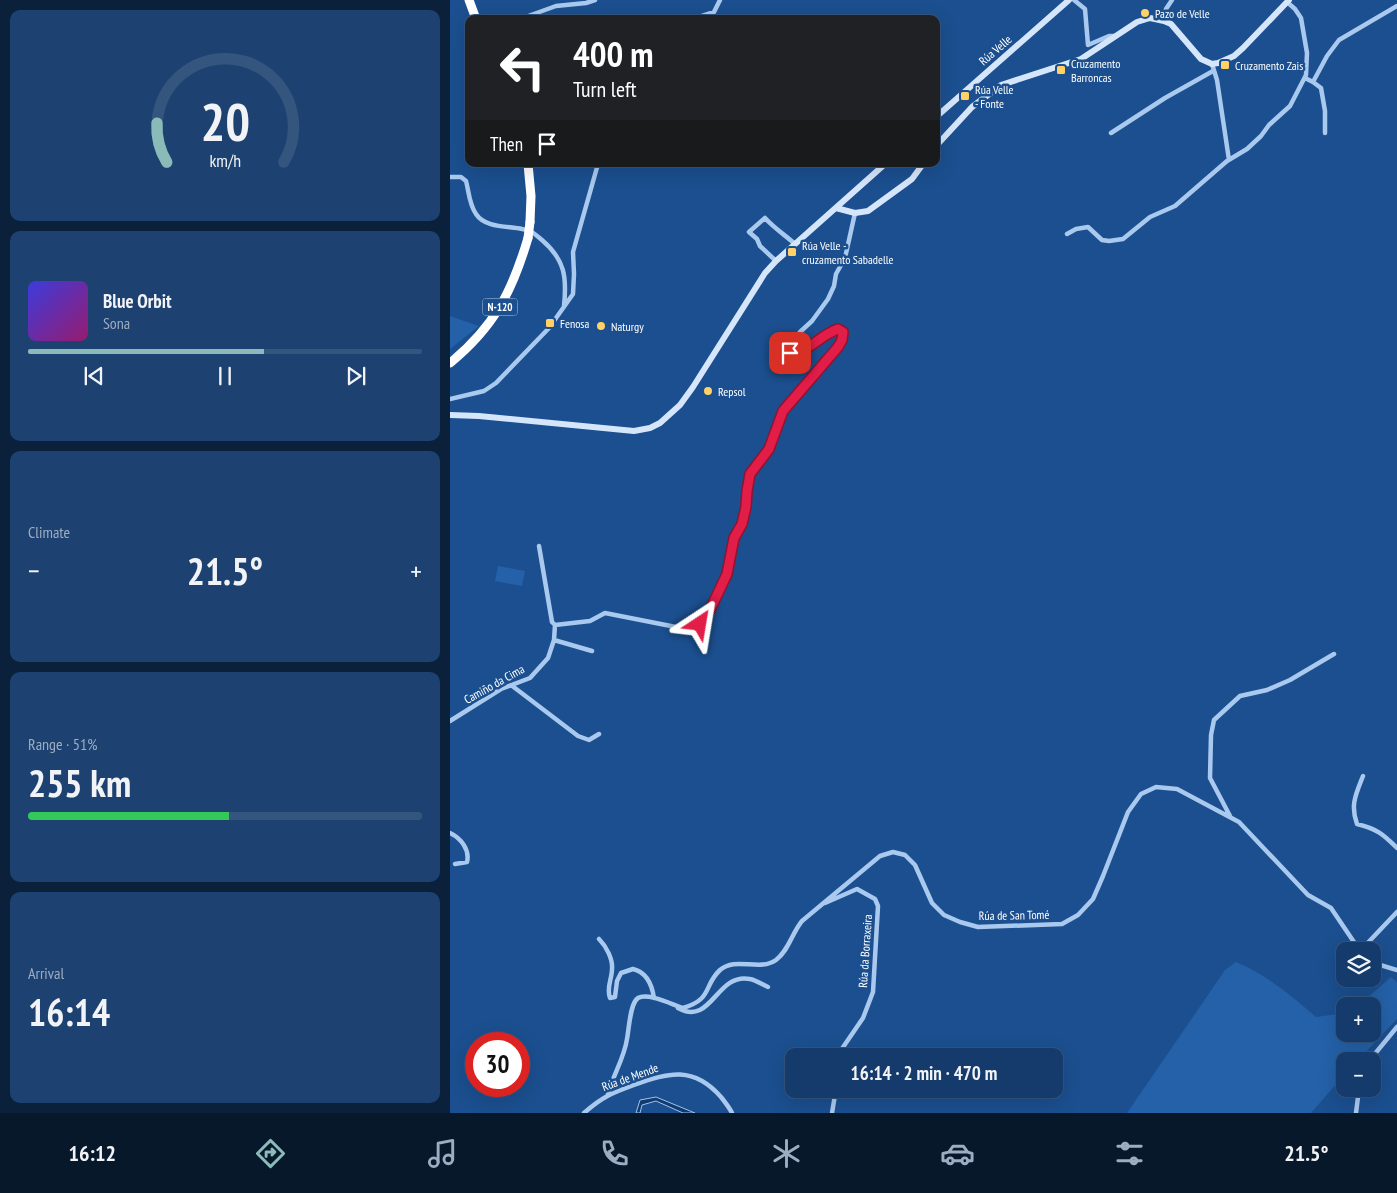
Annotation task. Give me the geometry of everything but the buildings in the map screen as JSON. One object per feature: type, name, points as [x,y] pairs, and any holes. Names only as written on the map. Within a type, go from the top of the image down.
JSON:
[{"type":"highway","points":[[465,0],[470,15]]},
{"type":"highway","points":[[471,0],[475,15]]},
{"type":"highway","name":"N-120","points":[[450,363],[477,337],[502,304],[519,268],[528,238],[530,222],[532,196],[528,167]]},
{"type":"street","points":[[531,15],[556,6],[586,3],[595,0]]},
{"type":"street","points":[[705,15],[714,12],[720,0]]},
{"type":"street","name":"Rúa Velle","points":[[940,113],[1069,0]]},
{"type":"street","points":[[1074,0],[1084,8],[1088,45],[1109,36],[1114,36]]},
{"type":"street","points":[[1164,21],[1166,9],[1172,0]]},
{"type":"street","points":[[1067,234],[1076,229],[1088,227],[1092,228],[1102,240],[1123,239],[1150,217],[1175,206],[1228,160],[1255,142],[1269,125],[1290,106],[1305,78],[1307,52],[1301,18],[1288,1],[1234,56],[1212,67],[1111,133]]},
{"type":"street","points":[[1313,82],[1327,56],[1339,40],[1397,6]]},
{"type":"street","points":[[940,142],[972,106],[1001,85],[1081,59],[1137,22],[1150,18],[1171,24],[1195,55],[1212,67],[1217,80],[1228,160]]},
{"type":"street","points":[[1305,78],[1321,88],[1324,103],[1325,132]]},
{"type":"street","points":[[450,399],[484,391],[496,383],[549,328],[573,294],[572,252],[597,167]]},
{"type":"street","points":[[450,414],[634,431],[650,428],[668,418],[684,399],[758,282],[795,244],[882,167]]},
{"type":"street","points":[[836,208],[855,213],[862,213],[874,208],[912,179],[920,167]]},
{"type":"street","points":[[450,177],[461,177],[466,181],[470,202],[476,215],[485,222],[530,231],[552,249],[563,266],[566,285],[564,307]]},
{"type":"street","points":[[555,625],[590,622],[605,613],[686,630],[700,624],[705,618],[727,574],[734,538],[744,516],[750,474],[769,449],[783,411],[842,340],[843,332],[838,329],[823,335],[798,353],[792,354],[788,351],[800,332],[812,321],[828,299],[834,286],[836,274],[846,258],[855,213]]},
{"type":"street","points":[[776,262],[749,232],[765,218],[795,244]]},
{"type":"street","name":"Camiño da Cima","points":[[450,721],[501,690],[530,678],[548,658],[554,640],[555,625],[552,622],[539,546]]},
{"type":"street","points":[[554,640],[592,651]]},
{"type":"street","points":[[1230,817],[1210,778],[1211,735],[1214,720],[1240,696],[1268,690],[1290,680],[1334,654]]},
{"type":"street","points":[[511,685],[578,736],[589,740],[599,734]]},
{"type":"street","points":[[1363,776],[1354,800],[1353,813],[1357,824],[1374,828],[1397,848]]},
{"type":"street","name":"Rúa de San Tomé","points":[[654,998],[684,1008],[701,1000],[706,995],[720,970],[728,965],[736,963],[756,965],[775,961],[788,946],[795,929],[880,856],[893,852],[905,856],[915,865],[932,904],[944,916],[978,927],[1062,924],[1078,915],[1093,899],[1128,812],[1141,794],[1156,787],[1177,789],[1239,822],[1308,895],[1331,908],[1354,942]]},
{"type":"street","points":[[450,834],[462,842],[468,856],[467,862],[455,864]]},
{"type":"street","name":"Rúa da Borraxeira","points":[[820,906],[857,889],[875,899],[878,906],[873,992],[863,1018],[842,1048]]},
{"type":"street","points":[[1369,942],[1397,912]]},
{"type":"street","points":[[599,939],[610,957],[612,968],[609,986],[610,998],[615,997],[618,981],[622,973],[633,968],[642,973],[647,979],[654,998],[645,996],[638,998],[635,1002],[626,1046],[608,1094]]},
{"type":"street","points":[[1381,965],[1397,970]]},
{"type":"street","points":[[672,1005],[687,1013],[697,1012],[708,1005],[721,990],[734,980],[750,979],[768,987]]},
{"type":"street","points":[[1376,1052],[1397,1027]]},
{"type":"street","name":"Rúa de Mende","points":[[584,1113],[608,1094],[660,1075],[680,1075],[701,1080],[715,1091],[730,1107],[732,1113]]},
{"type":"street","points":[[1356,1113],[1357,1097]]},
{"type":"street","points":[[832,1113],[834,1098]]},
{"type":"shaded area","points":[[450,316],[479,326],[450,349]]},
{"type":"shaded area","points":[[498,566],[525,571],[522,586],[495,581]]},
{"type":"shaded area","points":[[1236,962],[1268,979],[1316,1017],[1336,1014],[1336,1042],[1375,1042],[1366,1052],[1336,1052],[1336,1084],[1311,1113],[1127,1113],[1225,970]]},
{"type":"shaded area","points":[[1391,977],[1397,982],[1397,1019],[1381,1036],[1381,997],[1368,997]]},
{"type":"shaded area","points":[[656,1097],[695,1113],[683,1113],[656,1101],[642,1105],[640,1113],[636,1113],[640,1100]]},
{"type":"place","name":"Pazo de Velle","points":[[1145,13]]},
{"type":"place","name":"Cruzamento Zais","points":[[1225,65]]},
{"type":"place","name":"Cruzamento Barroncas","points":[[1061,70]]},
{"type":"place","name":"Rúa Velle - Fonte","points":[[965,96]]},
{"type":"place","name":"Rúa Velle - cruzamento Sabadelle","points":[[792,252]]},
{"type":"place","name":"Fenosa","points":[[550,323]]},
{"type":"place","name":"Naturgy","points":[[601,326]]},
{"type":"place","name":"Repsol","points":[[708,391]]},
{"type":"route","points":[[700,624],[710,610],[727,574],[734,538],[742,524],[746,507],[750,474],[769,449],[783,411],[804,384],[838,347],[842,340],[843,332],[838,329],[830,332],[802,351],[794,354],[790,353]]}]
